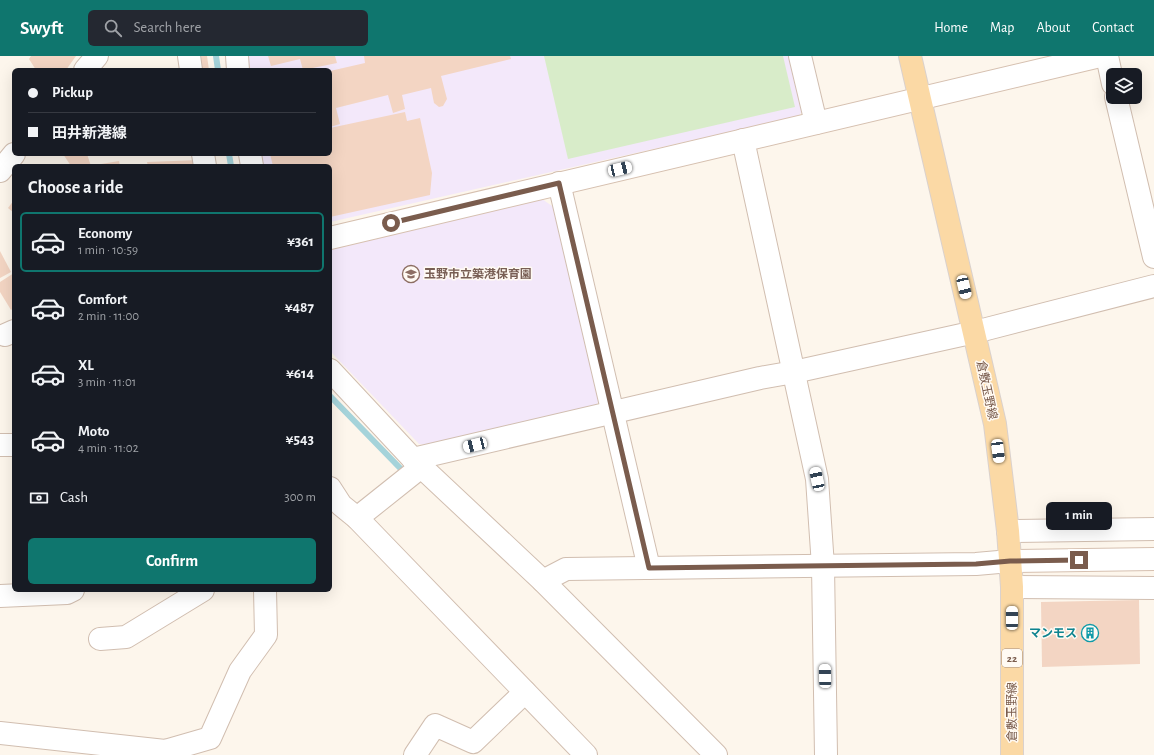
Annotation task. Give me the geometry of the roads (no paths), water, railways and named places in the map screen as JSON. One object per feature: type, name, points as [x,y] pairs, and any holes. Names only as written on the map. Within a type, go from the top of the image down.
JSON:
[{"type":"main road","name":"倉敷玉野線","points":[[910,56],[975,332],[995,424],[1008,531],[1012,587],[1012,755]]},
{"type":"street","points":[[87,68],[97,56]]},
{"type":"street","points":[[189,56],[191,68]]},
{"type":"street","points":[[236,56],[238,68]]},
{"type":"street","points":[[800,56],[816,123]]},
{"type":"street","points":[[332,238],[1100,56]]},
{"type":"street","points":[[1106,56],[1109,68]]},
{"type":"street","points":[[1118,104],[1154,257]]},
{"type":"street","points":[[743,140],[817,479],[823,566],[826,755]]},
{"type":"street","points":[[0,171],[12,156]]},
{"type":"street","points":[[559,183],[649,568]]},
{"type":"street","points":[[586,755],[340,506],[417,463],[613,412],[760,378],[794,372],[975,332],[1154,286]]},
{"type":"street","points":[[332,372],[417,463],[543,581],[716,755]]},
{"type":"street","points":[[0,446],[12,446]]},
{"type":"street","points":[[1008,531],[1154,529]]},
{"type":"street","points":[[543,581],[566,569],[976,564],[1010,561],[1154,559]]},
{"type":"street","points":[[1012,587],[1154,588]]},
{"type":"street","points":[[0,596],[69,592]]},
{"type":"street","points":[[0,733],[165,753],[210,738],[240,671],[266,635],[265,592]]},
{"type":"street","points":[[100,639],[126,638],[191,593]]},
{"type":"street","points":[[415,755],[436,725],[473,742],[525,692]]},
{"type":"waterway","points":[[216,56],[218,68]]},
{"type":"waterway","points":[[229,156],[231,164]]},
{"type":"waterway","points":[[332,398],[400,468]]},
{"type":"place","name":"玉野市立築港保育園","points":[[411,274]]},
{"type":"place","name":"マンモス","points":[[1090,633]]}]
